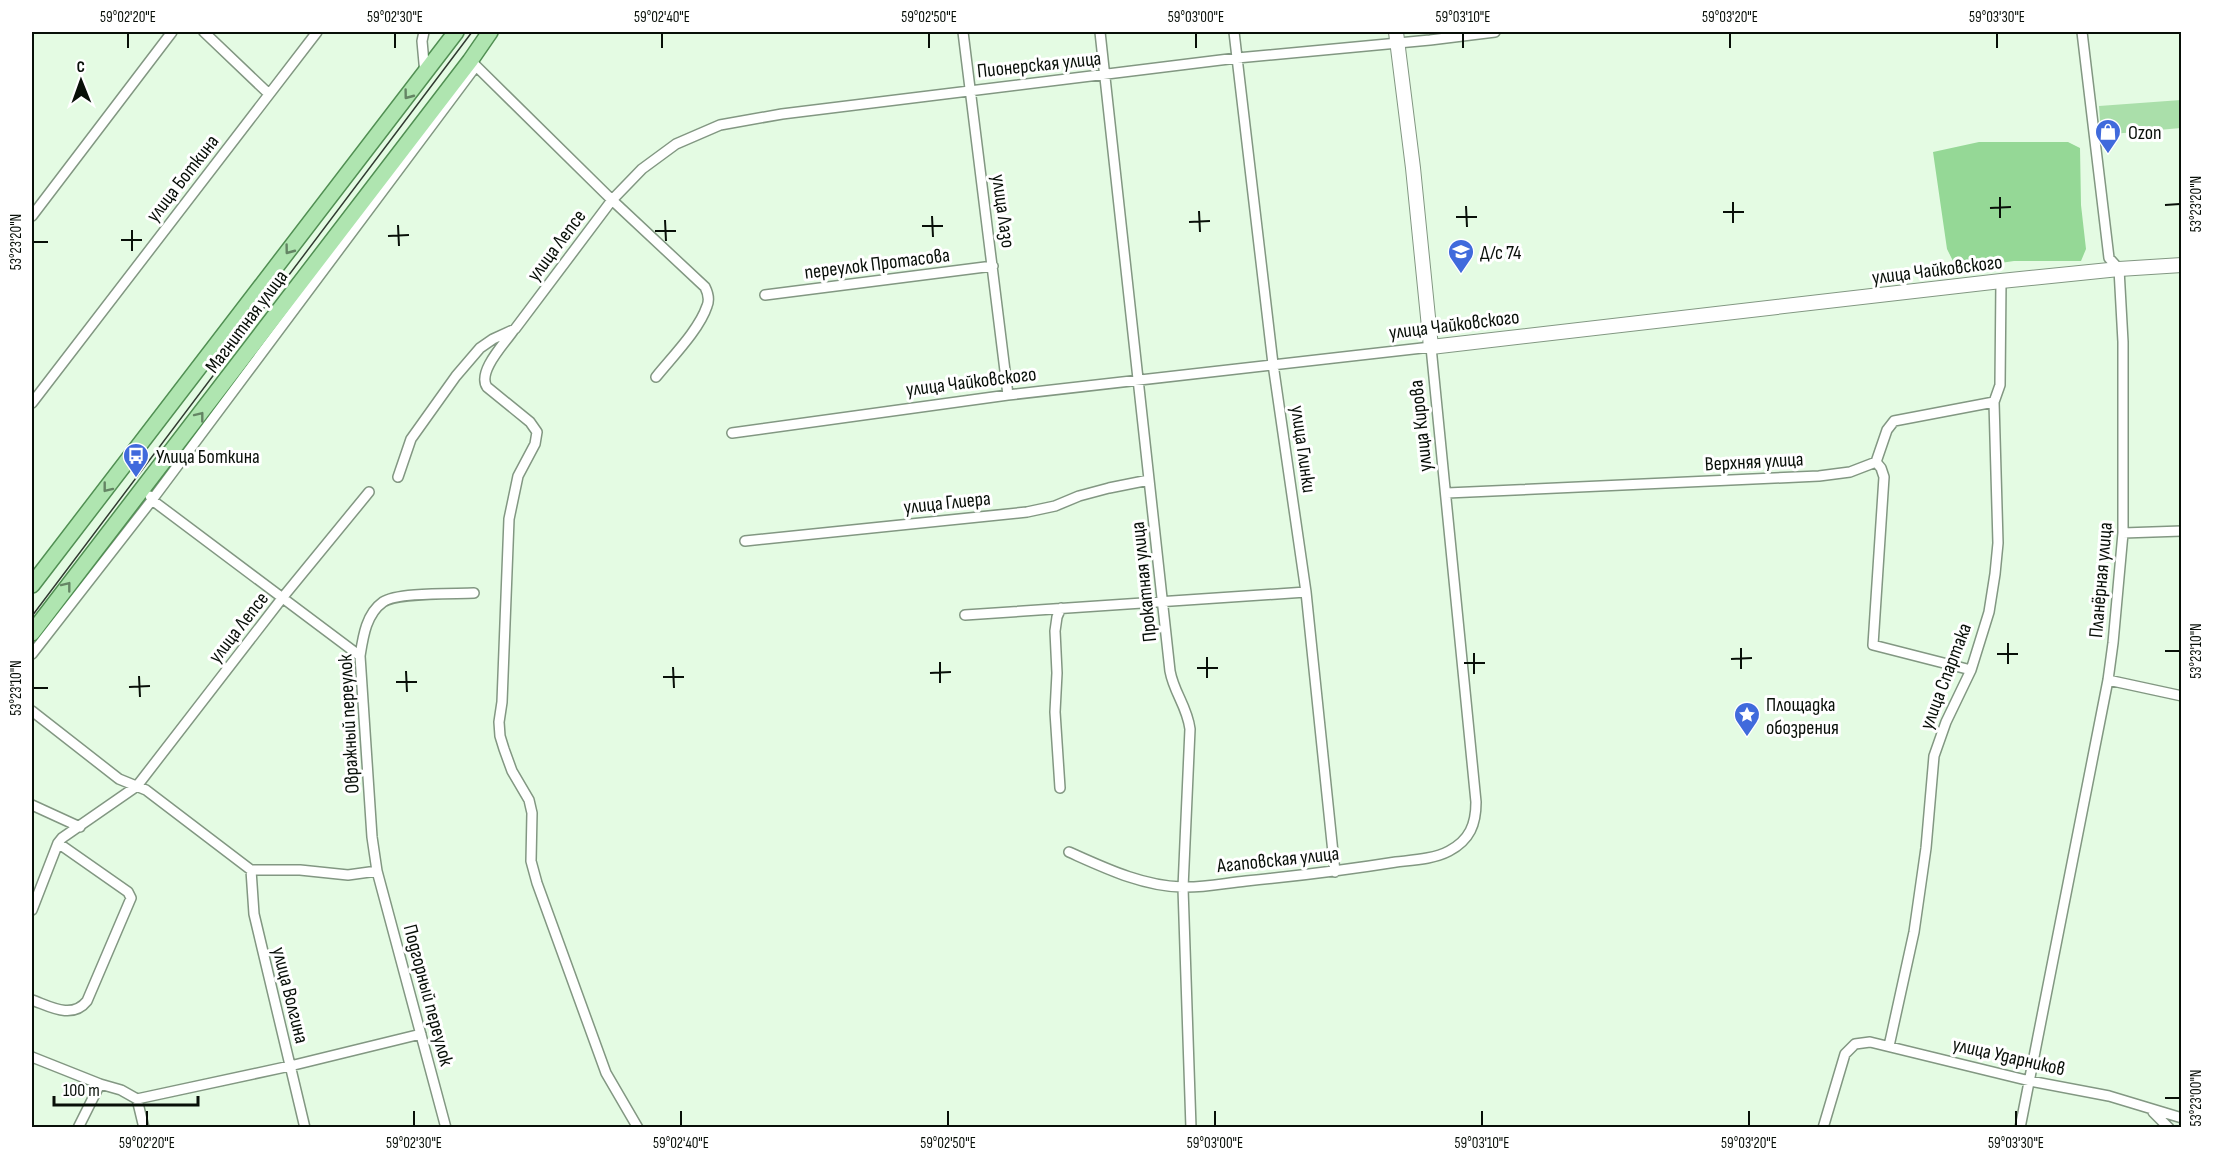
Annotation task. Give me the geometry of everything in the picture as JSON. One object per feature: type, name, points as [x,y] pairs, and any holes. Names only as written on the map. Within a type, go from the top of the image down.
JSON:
[{"type":"main road","name":"Магнитная улица","points":[[32,585],[456,32]]},
{"type":"main road","name":"Магнитная улица","points":[[32,633],[148,493],[473,63],[490,32]]},
{"type":"main road","name":"улица Кирова","points":[[1397,37],[1431,346]]},
{"type":"main road","name":"улица Чайковского","points":[[1431,346],[2001,281],[2181,265]]},
{"type":"street","points":[[32,216],[172,32]]},
{"type":"street","points":[[204,32],[269,94]]},
{"type":"street","name":"улица Боткина","points":[[32,403],[316,32]]},
{"type":"street","points":[[424,32],[422,41],[424,74]]},
{"type":"street","name":"улица Лазо","points":[[963,32],[1008,395]]},
{"type":"street","name":"Прокатная улица","points":[[1100,32],[1172,681],[1186,707],[1190,729],[1183,888],[1191,1128]]},
{"type":"street","name":"улица Глинки","points":[[1234,32],[1273,364],[1306,592],[1335,872]]},
{"type":"street","name":"Пионерская улица","points":[[612,200],[642,169],[676,144],[720,125],[782,114],[1397,37],[1495,32]]},
{"type":"street","name":"Планёрная улица","points":[[2020,1128],[2108,680],[2123,533],[2123,342],[2119,269],[2109,258],[2082,32]]},
{"type":"street","points":[[473,63],[612,200],[699,280],[708,293],[707,306],[698,322],[656,377]]},
{"type":"street","name":"улица Лепсе","points":[[398,477],[411,439],[456,376],[480,348],[515,329],[612,200]]},
{"type":"street","name":"переулок Протасова","points":[[765,296],[993,266]]},
{"type":"street","name":"улица Спартака","points":[[1889,1046],[1914,932],[1926,848],[1934,756],[1946,722],[1971,670],[1989,612],[1997,554],[1994,402],[2000,385],[2001,281]]},
{"type":"street","points":[[515,329],[486,369],[484,378],[487,387],[530,422],[537,432],[535,444],[518,476],[509,519],[500,736],[512,771],[529,800],[532,813],[531,861],[537,883],[606,1074],[638,1128]]},
{"type":"street","name":"улица Чайковского","points":[[732,433],[1008,395],[1431,346]]},
{"type":"street","name":"улица Кирова","points":[[1431,346],[1447,493],[1476,816]]},
{"type":"street","points":[[1971,670],[1873,645],[1884,477],[1876,462],[1890,425],[1894,421],[1994,402]]},
{"type":"street","name":"Верхняя улица","points":[[1447,493],[1819,476],[1850,472],[1876,462]]},
{"type":"street","name":"улица Глиера","points":[[745,541],[1027,512],[1055,506],[1079,496],[1109,488],[1149,480]]},
{"type":"street","name":"улица Лепсе","points":[[58,843],[67,834],[137,786],[283,597],[369,492]]},
{"type":"street","points":[[32,654],[148,493],[360,656]]},
{"type":"street","points":[[2123,533],[2181,531]]},
{"type":"street","points":[[965,615],[1306,592]]},
{"type":"street","name":"Овражный переулок","points":[[377,871],[372,837],[360,656],[363,633],[371,615],[382,602],[398,596],[474,593]]},
{"type":"street","points":[[1060,788],[1055,712],[1057,673],[1055,631],[1057,616],[1061,608]]},
{"type":"street","points":[[2108,680],[2181,696]]},
{"type":"street","points":[[32,711],[119,779],[146,790],[251,870],[300,870],[348,875],[377,871]]},
{"type":"street","points":[[32,805],[80,827]]},
{"type":"street","name":"Агаповская улица","points":[[1069,852],[1122,875],[1183,888],[1335,872],[1441,855],[1463,841],[1473,829],[1476,816]]},
{"type":"street","points":[[32,910],[58,843],[131,894],[87,1001],[82,1007],[62,1011],[32,1000]]},
{"type":"street","name":"улица Волгина","points":[[251,870],[254,914],[305,1128]]},
{"type":"street","name":"Подгорный переулок","points":[[377,871],[446,1128]]},
{"type":"street","points":[[32,1057],[100,1084],[121,1089],[137,1099],[290,1066],[421,1034]]},
{"type":"street","name":"улица Ударников","points":[[1823,1128],[1845,1054],[1855,1044],[1870,1042],[2030,1081],[2109,1096],[2181,1118]]},
{"type":"street","points":[[78,1128],[100,1084]]},
{"type":"street","points":[[137,1099],[144,1128]]},
{"type":"street","points":[[2149,1108],[2169,1128]]},
{"type":"green space","points":[[2181,100],[2181,128],[2101,135],[2099,106]]},
{"type":"green space","points":[[1979,142],[2068,142],[2080,148],[2081,205],[2086,249],[2081,261],[2014,261],[1966,268],[1955,265],[1947,249],[1933,152]]},
{"type":"tram line","points":[[32,616],[472,32]]},
{"type":"place","name":"Ozon","points":[[2108,155]]},
{"type":"place","name":"Д/с 74","points":[[1461,275]]},
{"type":"place","name":"Улица Боткина","points":[[136,479]]},
{"type":"place","name":"Площадка обозрения","points":[[1747,738]]}]
